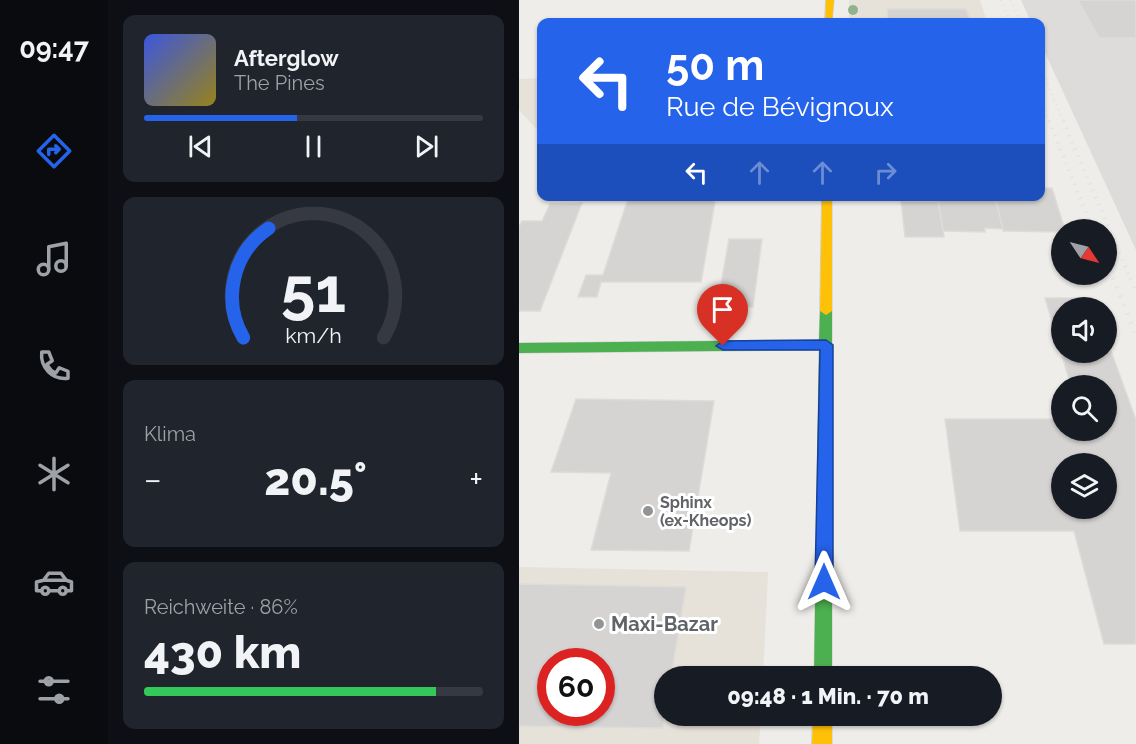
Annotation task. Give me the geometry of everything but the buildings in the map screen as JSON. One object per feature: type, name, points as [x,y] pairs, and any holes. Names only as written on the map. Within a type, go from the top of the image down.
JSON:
[{"type":"main road","points":[[829,18],[830,0]]},
{"type":"main road","points":[[823,666],[827,201]]},
{"type":"main road","points":[[519,348],[826,345]]},
{"type":"main road","points":[[822,744],[823,726]]},
{"type":"shaded area","points":[[849,0],[980,0],[986,18],[849,18]]},
{"type":"shaded area","points":[[1021,0],[1136,0],[1136,250],[1045,53],[1045,18],[1029,18]]},
{"type":"shaded area","points":[[537,78],[537,130],[519,110],[519,79]]},
{"type":"shaded area","points":[[519,567],[768,572],[763,666],[654,666],[654,726],[760,726],[759,744],[519,744]]},
{"type":"railway","points":[[1001,0],[1008,18]]},
{"type":"railway","points":[[1011,0],[1019,18]]},
{"type":"railway","points":[[1045,78],[1064,123]]},
{"type":"railway","points":[[1045,110],[1050,123]]},
{"type":"railway","points":[[1049,121],[1089,219]]},
{"type":"railway","points":[[1063,121],[1131,280]]},
{"type":"railway","points":[[1130,278],[1136,292]]},
{"type":"railway","points":[[1116,285],[1136,336]]},
{"type":"traffic: fast","points":[[823,666],[826,311]]},
{"type":"traffic: fast","points":[[519,348],[826,345]]},
{"type":"traffic: slow","points":[[829,18],[830,0]]},
{"type":"traffic: slow","points":[[826,311],[827,201]]},
{"type":"traffic: slow","points":[[822,744],[823,726]]},
{"type":"place","name":"Sphinx (ex-Kheops)","points":[[648,511]]},
{"type":"place","name":"Maxi-Bazar","points":[[599,624]]},
{"type":"route","points":[[723,346],[826,345],[824,582]]}]
